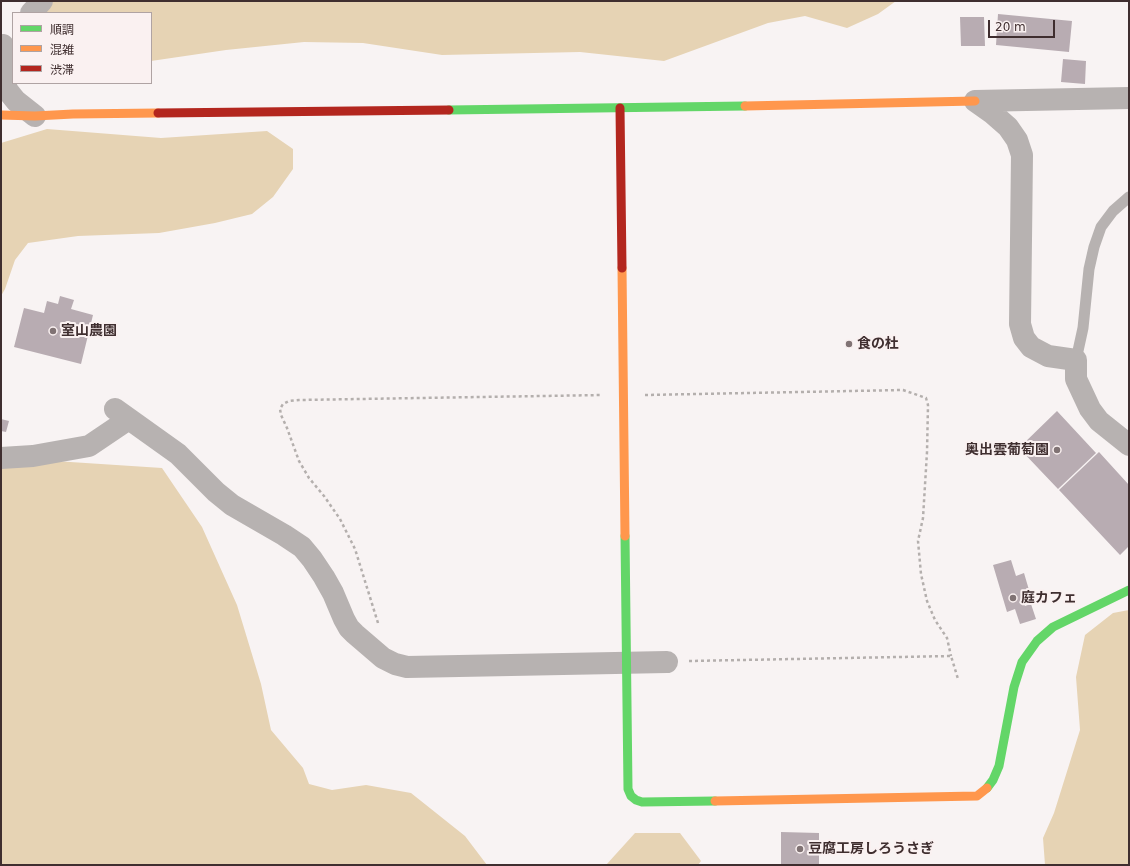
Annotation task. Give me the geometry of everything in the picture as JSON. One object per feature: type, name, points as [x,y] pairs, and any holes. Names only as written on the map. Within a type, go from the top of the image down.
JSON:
[{"type":"street","points":[[31,12],[42,1]]},
{"type":"street","points":[[6,42],[1,66],[3,81],[16,101],[35,116]]},
{"type":"street","points":[[1,115],[35,116],[73,114],[620,108],[1129,98]]},
{"type":"street","points":[[974,101],[992,113],[1008,127],[1017,140],[1022,155],[1020,324],[1024,338],[1031,347],[1048,356],[1076,360],[1076,379],[1090,409],[1099,421],[1129,445]]},
{"type":"street","points":[[620,108],[628,789],[631,796],[642,802],[977,796],[986,790],[993,780],[999,766],[1014,687],[1022,662],[1037,641],[1053,627],[1129,590]]},
{"type":"street","points":[[1,458],[33,456],[89,446],[122,414],[178,454],[216,492],[232,505],[302,547],[312,559],[333,592],[349,628],[383,658],[395,664],[406,667],[666,662]]},
{"type":"lane","points":[[1076,360],[1083,328],[1089,268],[1094,247],[1101,227],[1113,211],[1129,197]]},
{"type":"path","points":[[666,662],[951,656],[958,679]]},
{"type":"shaded area","points":[[52,1],[896,1],[878,14],[847,28],[805,16],[768,23],[664,61],[580,52],[442,55],[363,43],[304,42],[226,50],[152,61],[152,12],[46,12]]},
{"type":"shaded area","points":[[47,129],[161,138],[267,131],[293,149],[293,169],[273,197],[252,214],[215,223],[159,233],[78,236],[28,243],[15,260],[1,296],[1,143]]},
{"type":"shaded area","points":[[1,449],[55,461],[162,468],[202,527],[237,605],[261,684],[271,730],[303,768],[309,784],[332,790],[366,785],[411,793],[465,836],[487,865],[1,865]]},
{"type":"shaded area","points":[[1129,610],[1129,865],[1045,865],[1043,838],[1054,813],[1080,730],[1076,677],[1085,635],[1113,613]]},
{"type":"shaded area","points":[[635,833],[680,833],[701,861],[698,865],[606,865]]},
{"type":"building","points":[[998,14],[1072,21],[1069,52],[996,45]]},
{"type":"building","points":[[960,17],[984,17],[985,46],[961,46]]},
{"type":"building","points":[[1063,59],[1086,61],[1085,84],[1061,82]]},
{"type":"building","name":"室山農園","points":[[60,296],[74,300],[71,309],[93,315],[81,364],[14,347],[24,308],[44,313],[47,301],[58,304]]},
{"type":"building","name":"奥出雲葡萄園","points":[[1057,411],[1096,453],[1058,489],[1019,448]]},
{"type":"building","points":[[1,419],[9,421],[6,432],[1,431]]},
{"type":"building","points":[[1099,452],[1129,485],[1129,546],[1120,555],[1059,490]]},
{"type":"building","name":"庭カフェ","points":[[1011,560],[1016,576],[1024,573],[1029,590],[1021,592],[1025,606],[1031,604],[1036,619],[1020,624],[1015,609],[1007,612],[993,565]]},
{"type":"building","name":"豆腐工房しろうさぎ","points":[[781,832],[819,833],[819,865],[781,865]]},
{"type":"traffic: fast","points":[[449,110],[745,106]]},
{"type":"traffic: fast","points":[[625,536],[628,789],[631,796],[642,802],[715,801]]},
{"type":"traffic: fast","points":[[987,788],[993,780],[999,766],[1014,687],[1022,662],[1037,641],[1053,627],[1129,590]]},
{"type":"traffic: slow","points":[[745,106],[975,101]]},
{"type":"traffic: slow","points":[[1,115],[35,116],[158,113]]},
{"type":"traffic: slow","points":[[622,268],[625,536]]},
{"type":"traffic: slow","points":[[715,801],[977,796],[987,788]]},
{"type":"traffic: jam","points":[[620,108],[622,268]]},
{"type":"traffic: jam","points":[[158,113],[449,110]]},
{"type":"place","name":"室山農園","points":[[53,331]]},
{"type":"place","name":"食の杜","points":[[849,344]]},
{"type":"place","name":"奥出雲葡萄園","points":[[1057,450]]},
{"type":"place","name":"庭カフェ","points":[[1013,598]]},
{"type":"place","name":"豆腐工房しろうさぎ","points":[[800,849]]}]
